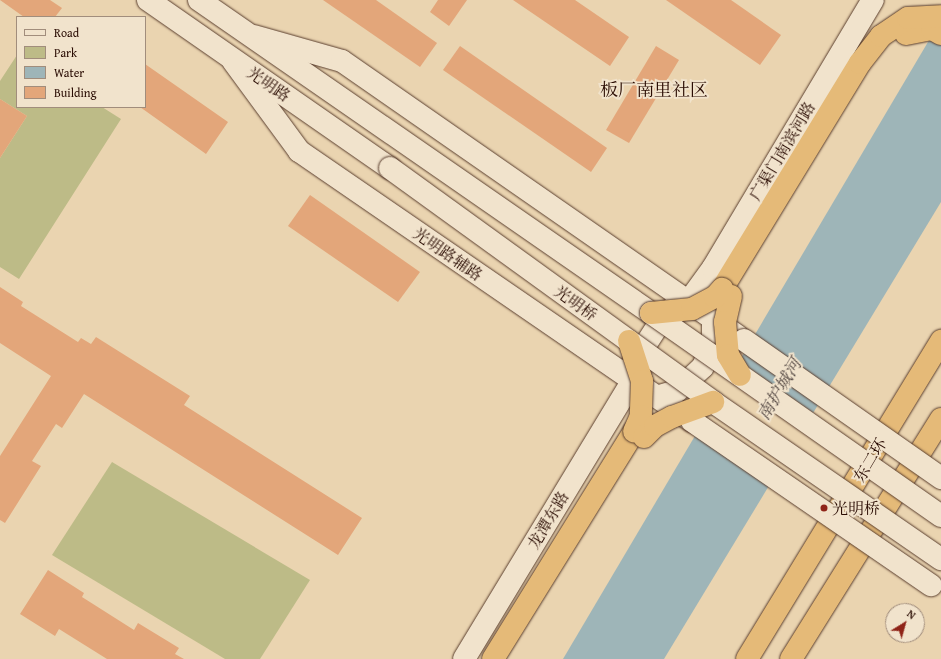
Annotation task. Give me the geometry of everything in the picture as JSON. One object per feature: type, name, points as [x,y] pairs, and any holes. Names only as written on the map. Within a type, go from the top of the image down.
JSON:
[{"type":"highway","points":[[740,375],[728,355],[725,322],[726,293],[894,34],[908,18],[940,17]]},
{"type":"highway","points":[[651,314],[692,309],[726,293]]},
{"type":"highway","points":[[508,659],[639,434],[642,381],[628,341]]},
{"type":"highway","name":"东二环","points":[[747,659],[941,342]]},
{"type":"highway","points":[[493,659],[639,434],[672,417],[713,402]]},
{"type":"highway","points":[[791,659],[941,419]]},
{"type":"street","name":"光明路","points":[[148,0],[390,168]]},
{"type":"street","name":"光明路","points":[[199,0],[651,314]]},
{"type":"street","name":"广渠门南滨河路","points":[[690,301],[873,0]]},
{"type":"street","points":[[249,35],[342,61],[713,317],[941,478]]},
{"type":"street","name":"光明路辅路","points":[[231,58],[299,151],[632,382],[692,421],[936,588]]},
{"type":"street","name":"光明桥","points":[[390,168],[713,402],[941,559]]},
{"type":"street","points":[[632,382],[633,364],[657,327],[674,307],[690,301]]},
{"type":"street","points":[[651,314],[941,516]]},
{"type":"street","points":[[656,397],[677,391],[703,367],[713,339],[713,317]]},
{"type":"street","name":"龙潭东路","points":[[464,659],[632,382]]},
{"type":"green space","points":[[16,57],[16,108],[104,108],[121,119],[19,279],[0,267],[0,158],[27,116],[0,99],[0,81]]},
{"type":"green space","points":[[112,462],[310,580],[260,659],[225,659],[52,555]]},
{"type":"water","name":"南护城河","points":[[941,20],[941,202],[664,659],[563,659]]},
{"type":"pier","points":[[738,357],[754,372],[815,414],[781,470],[703,417]]},
{"type":"building","points":[[0,0],[50,0],[62,8],[56,16],[23,16]]},
{"type":"building","points":[[323,0],[376,0],[437,43],[420,67]]},
{"type":"building","points":[[438,0],[467,0],[449,26],[430,12]]},
{"type":"building","points":[[513,0],[575,0],[629,37],[610,66]]},
{"type":"building","points":[[666,0],[731,0],[781,35],[760,65]]},
{"type":"building","points":[[460,46],[607,148],[591,172],[443,70]]},
{"type":"building","points":[[656,46],[679,60],[629,143],[606,130]]},
{"type":"building","points":[[146,65],[228,122],[206,154],[141,108],[146,108]]},
{"type":"building","points":[[0,99],[27,116],[0,158]]},
{"type":"building","points":[[310,195],[420,272],[398,302],[288,226]]},
{"type":"building","points":[[0,287],[23,302],[21,306],[78,342],[81,338],[91,344],[96,337],[190,396],[184,405],[362,518],[338,555],[84,394],[62,428],[56,424],[32,461],[41,466],[5,523],[0,520],[0,456],[51,376],[0,343]]},
{"type":"building","points":[[48,570],[84,593],[82,597],[134,630],[138,623],[179,648],[175,654],[184,659],[107,659],[59,629],[55,636],[20,614]]},
{"type":"place","name":"光明桥","points":[[824,508]]},
{"type":"district","name":"板厂南里社区","points":[[654,90]]}]
